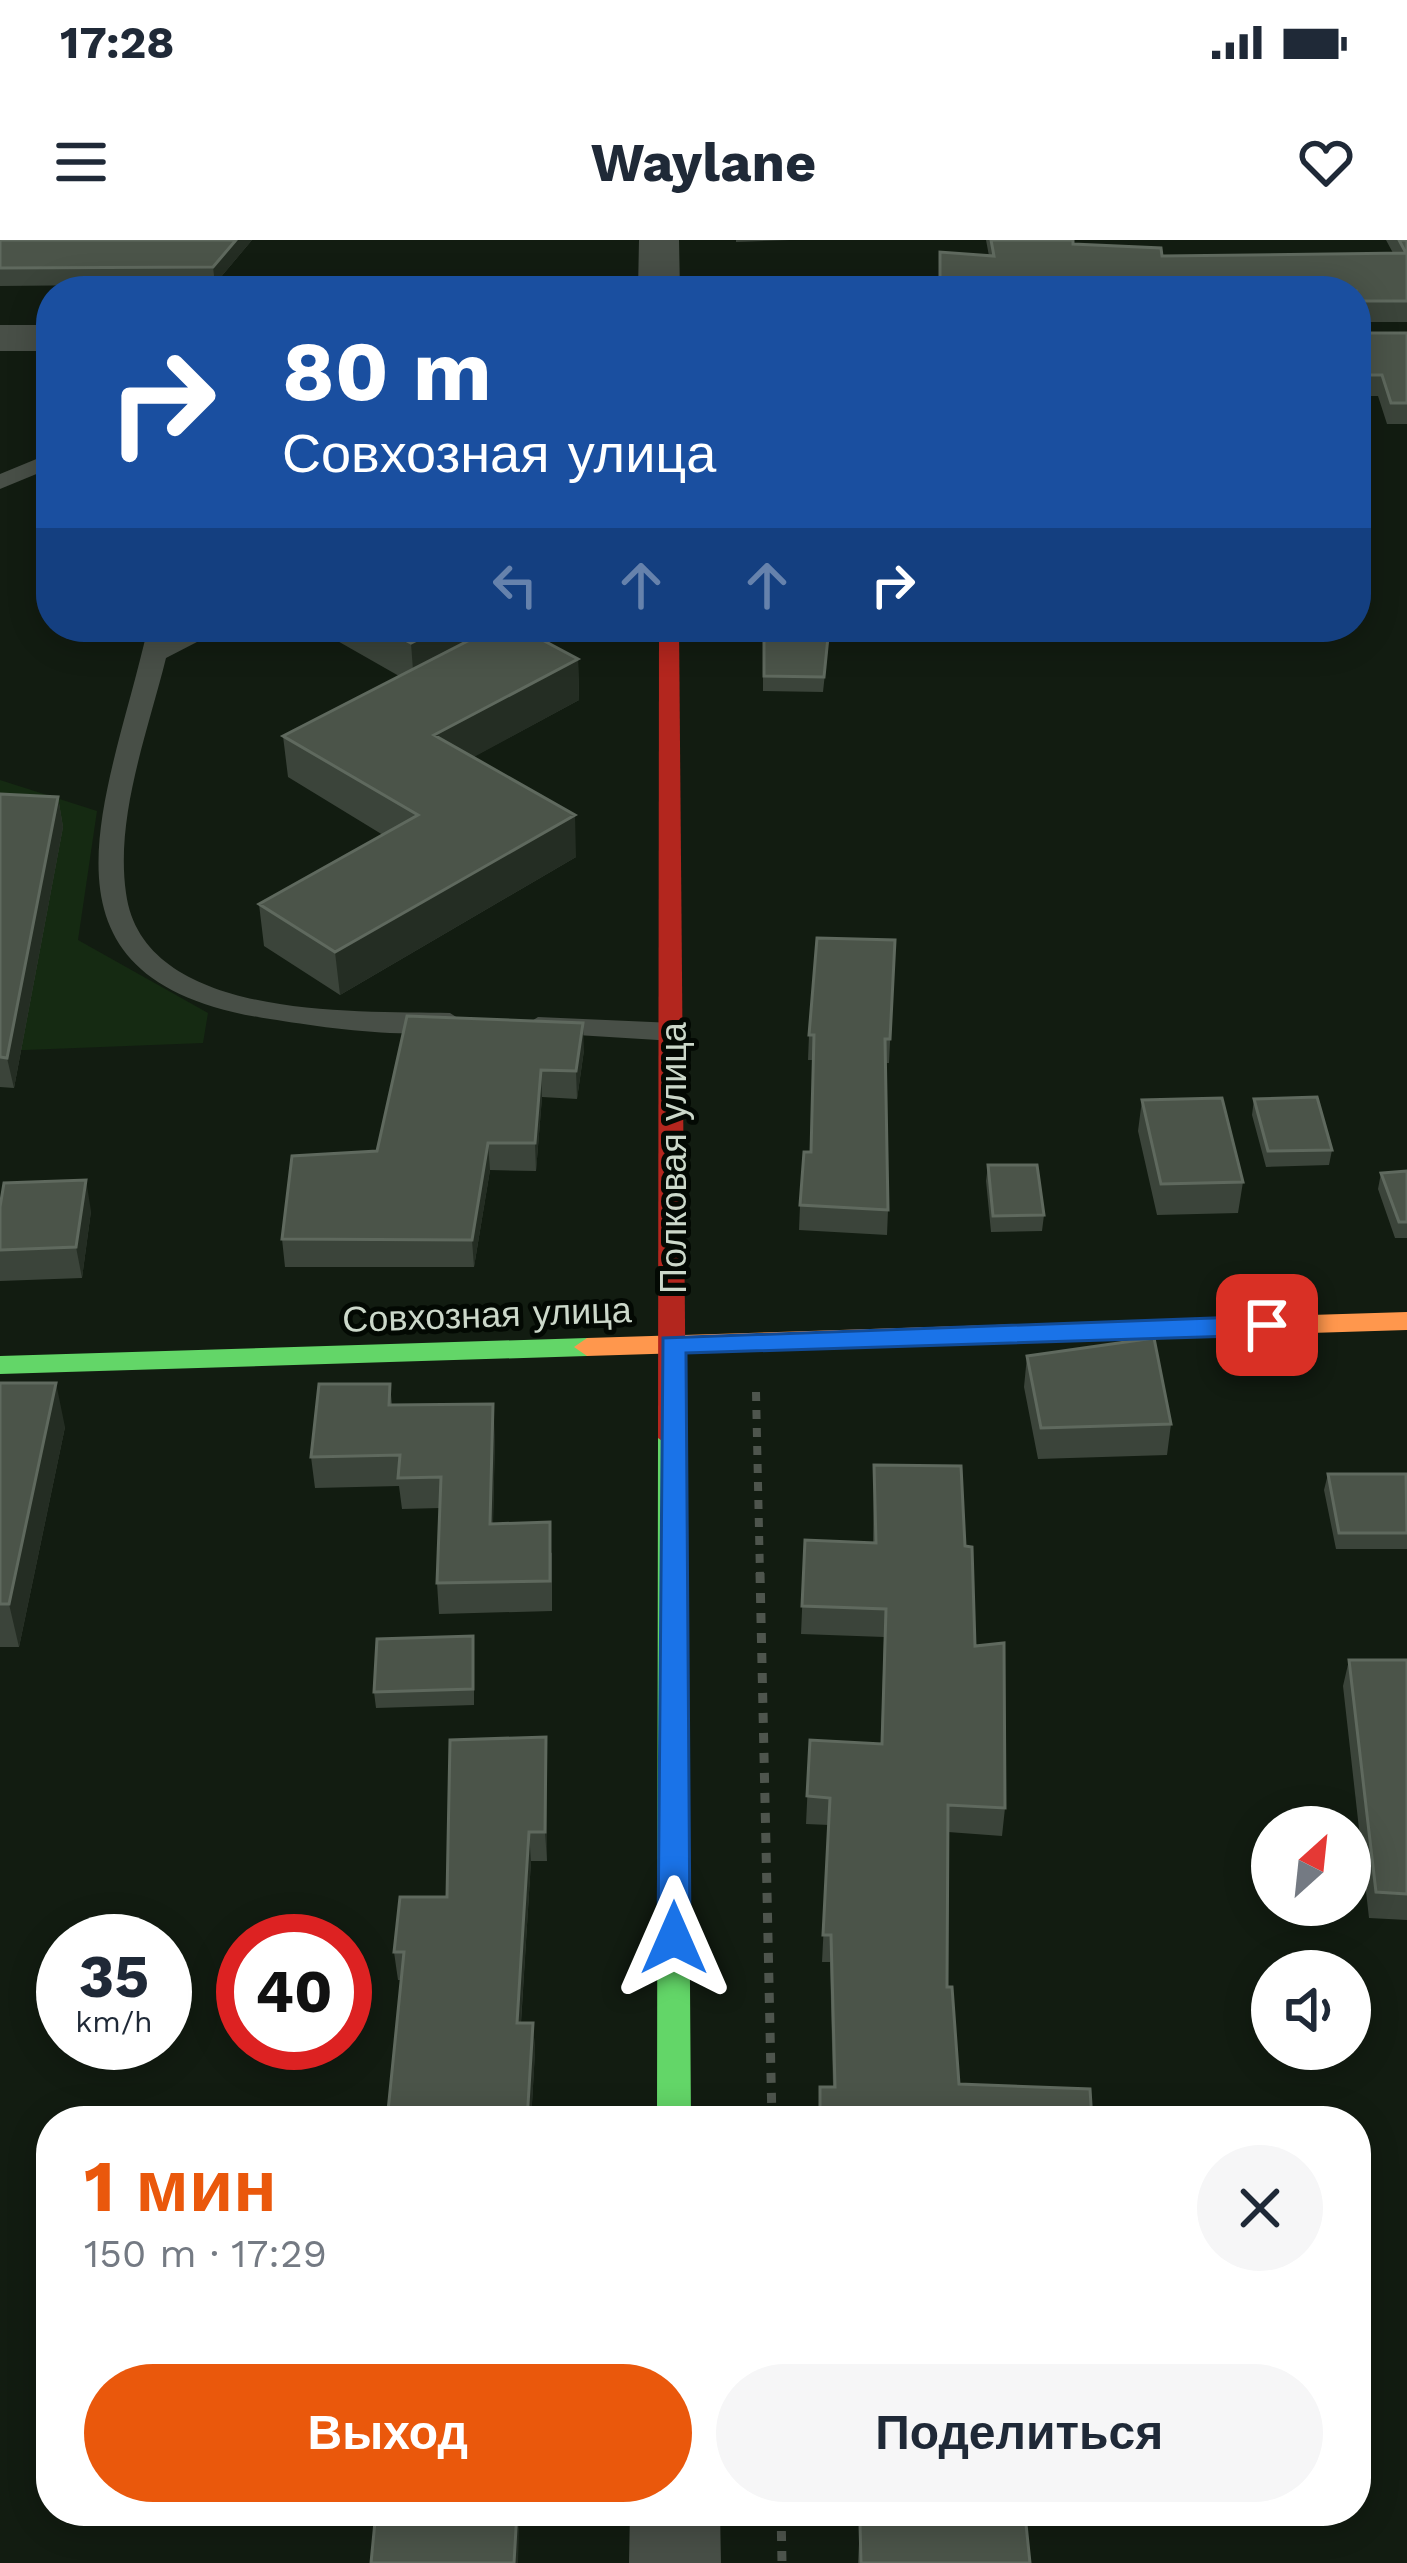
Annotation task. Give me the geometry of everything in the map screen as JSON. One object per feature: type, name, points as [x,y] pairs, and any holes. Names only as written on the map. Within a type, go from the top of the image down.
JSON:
[{"type":"street","points":[[658,240],[659,276]]},
{"type":"street","points":[[0,338],[36,338]]},
{"type":"street","name":"Полковая улица","points":[[669,642],[674,2106]]},
{"type":"street","name":"Совхозная улица","points":[[0,1365],[1407,1321]]},
{"type":"street","points":[[675,2526],[675,2563]]},
{"type":"lane","points":[[0,482],[36,466]]},
{"type":"lane","points":[[158,642],[119,816],[111,892],[118,927],[138,958],[220,1001],[288,1015],[470,1023]]},
{"type":"lane","points":[[470,669],[525,642]]},
{"type":"lane","points":[[515,1025],[674,1032]]},
{"type":"path","points":[[755,1342],[772,2106]]},
{"type":"path","points":[[781,2526],[782,2563]]},
{"type":"shaded area","points":[[0,780],[97,811],[78,940],[208,1013],[203,1043],[0,1051]]},
{"type":"building","points":[[0,240],[236,240],[213,267],[0,268]]},
{"type":"building","points":[[991,240],[1073,240],[1073,244],[1161,248],[1162,256],[1406,253],[1399,240],[1407,240],[1407,301],[1371,301],[1371,276],[940,276],[940,252],[994,256]]},
{"type":"building","points":[[1371,333],[1407,333],[1407,403],[1391,403],[1382,375],[1371,375]]},
{"type":"building","points":[[466,642],[546,642],[578,659],[434,735],[575,815],[335,952],[259,904],[418,815],[283,736]]},
{"type":"building","points":[[764,642],[828,642],[824,677],[764,676]]},
{"type":"building","points":[[0,794],[58,797],[7,1058],[0,1057]]},
{"type":"building","points":[[817,938],[895,940],[890,1039],[885,1039],[888,1210],[800,1205],[804,1152],[811,1152],[814,1035],[809,1035]]},
{"type":"building","points":[[407,1016],[583,1023],[576,1071],[541,1070],[535,1143],[488,1143],[472,1240],[282,1239],[292,1156],[377,1151]]},
{"type":"building","points":[[1317,1097],[1332,1150],[1268,1151],[1254,1099]]},
{"type":"building","points":[[1222,1098],[1243,1182],[1161,1184],[1142,1100]]},
{"type":"building","points":[[988,1165],[1037,1165],[1044,1215],[993,1216]]},
{"type":"building","points":[[1407,1171],[1407,1222],[1399,1222],[1381,1173]]},
{"type":"building","points":[[86,1180],[76,1247],[0,1250],[4,1183]]},
{"type":"building","points":[[1154,1338],[1171,1424],[1041,1428],[1027,1356]]},
{"type":"building","points":[[0,1383],[56,1383],[9,1604],[0,1604]]},
{"type":"building","points":[[319,1384],[390,1384],[389,1405],[493,1404],[490,1524],[550,1522],[550,1581],[437,1583],[441,1477],[398,1478],[400,1455],[311,1457]]},
{"type":"building","points":[[874,1465],[961,1466],[965,1546],[972,1547],[975,1646],[1004,1643],[1005,1808],[948,1805],[947,1987],[952,1987],[959,2084],[1090,2089],[1091,2106],[820,2106],[820,2087],[835,2087],[831,1935],[823,1935],[830,1798],[807,1796],[810,1740],[882,1744],[886,1609],[802,1606],[805,1540],[876,1543]]},
{"type":"building","points":[[1328,1474],[1406,1474],[1407,1533],[1339,1533]]},
{"type":"building","points":[[473,1636],[473,1689],[374,1692],[377,1639]]},
{"type":"building","points":[[1349,1660],[1407,1660],[1407,1894],[1376,1892],[1371,1806],[1366,1806]]},
{"type":"building","points":[[546,1737],[545,1832],[529,1832],[517,2023],[533,2023],[528,2106],[389,2106],[404,1952],[394,1952],[400,1897],[447,1897],[450,1740]]},
{"type":"building","points":[[375,2526],[516,2526],[514,2563],[371,2563]]},
{"type":"building","points":[[860,2526],[1026,2526],[1030,2563],[861,2563]]},
{"type":"traffic: fast","points":[[0,1365],[587,1347]]},
{"type":"traffic: fast","points":[[672,1438],[674,2106]]},
{"type":"traffic: slow","points":[[587,1347],[1407,1321]]},
{"type":"traffic: jam","points":[[669,642],[672,1438]]},
{"type":"route","points":[[674,1938],[673,1345],[1267,1325]]}]
